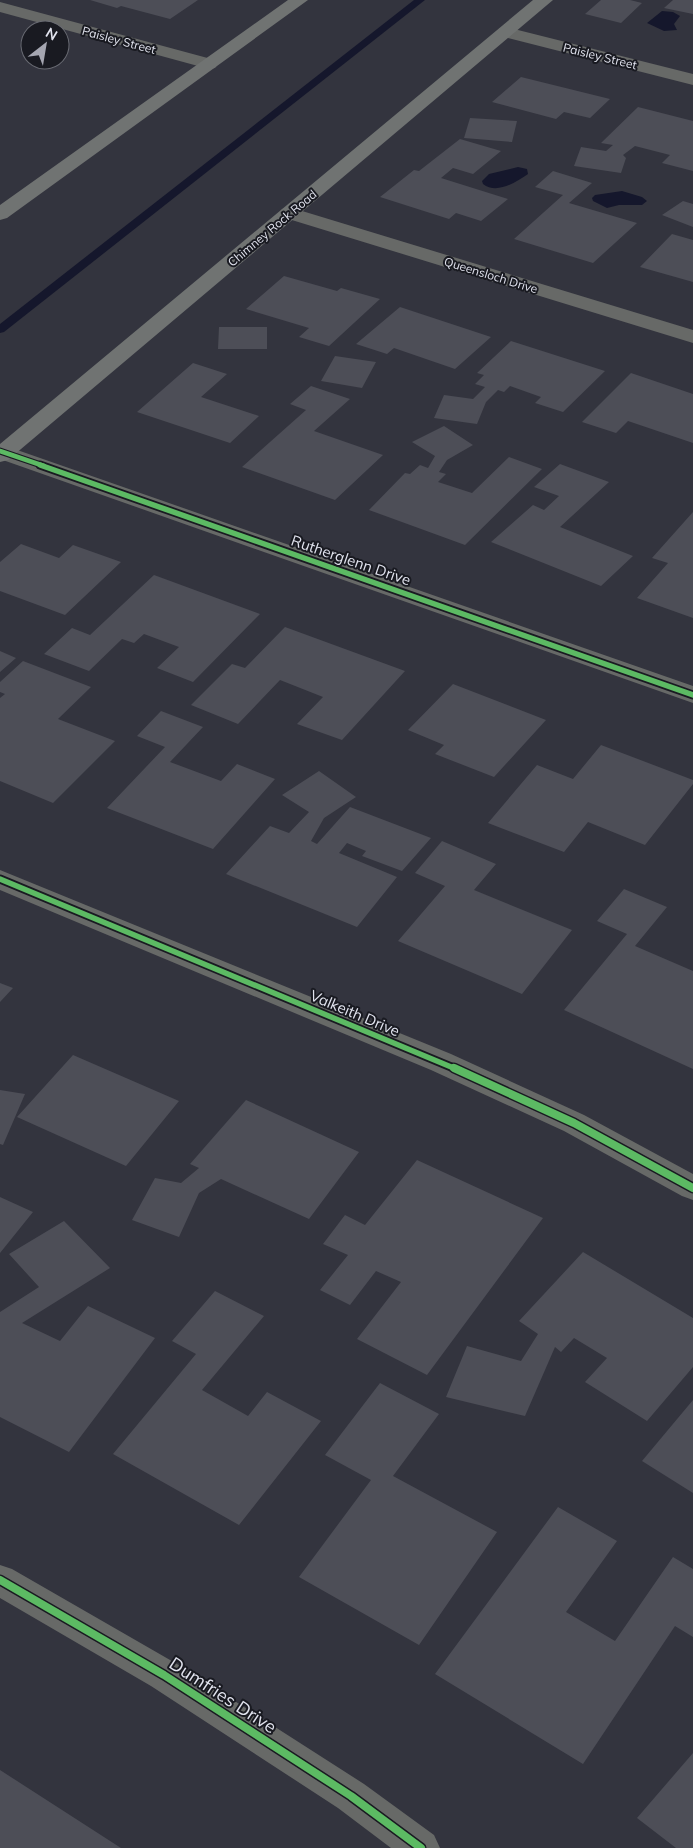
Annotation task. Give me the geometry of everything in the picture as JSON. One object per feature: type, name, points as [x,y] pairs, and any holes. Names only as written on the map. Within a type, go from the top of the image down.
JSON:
[{"type":"main road","points":[[0,214],[298,0]]},
{"type":"main road","name":"Chimney Rock Road","points":[[1,453],[544,0]]},
{"type":"street","name":"Paisley Street","points":[[0,7],[209,64]]},
{"type":"street","name":"Paisley Street","points":[[506,32],[693,80]]},
{"type":"street","name":"Queensloch Drive","points":[[289,213],[693,337]]},
{"type":"street","name":"Rutherglenn Drive","points":[[1,453],[615,666],[693,695]]},
{"type":"street","name":"Valkeith Drive","points":[[0,878],[441,1062],[574,1123],[693,1188]]},
{"type":"street","name":"Dumfries Drive","points":[[0,1580],[164,1675],[351,1796],[421,1848]]},
{"type":"water","points":[[662,11],[673,12],[680,16],[674,24],[677,30],[664,31],[647,23]]},
{"type":"water","points":[[518,167],[527,169],[528,174],[512,184],[494,188],[483,184],[482,181],[489,174]]},
{"type":"water","points":[[622,191],[642,197],[647,201],[642,205],[619,205],[607,208],[593,201],[592,198],[595,195]]},
{"type":"building","points":[[90,0],[198,0],[170,19],[121,6],[117,8]]},
{"type":"building","points":[[601,0],[630,0],[642,3],[621,23],[585,14]]},
{"type":"building","points":[[673,0],[693,0],[693,14],[664,8]]},
{"type":"building","points":[[521,77],[610,99],[590,118],[564,112],[556,119],[492,102]]},
{"type":"building","points":[[638,107],[693,121],[693,171],[662,163],[670,155],[635,146],[623,155],[626,158],[621,173],[574,166],[581,147],[606,151],[613,145],[601,143]]},
{"type":"building","points":[[470,118],[517,121],[512,142],[464,138]]},
{"type":"building","points":[[460,139],[501,151],[473,174],[453,168],[441,178],[508,199],[481,221],[456,213],[449,219],[380,197],[414,170],[419,171]]},
{"type":"building","points":[[553,171],[592,183],[569,203],[637,223],[593,263],[514,239],[563,195],[535,187]]},
{"type":"building","points":[[683,201],[693,204],[693,227],[662,215]]},
{"type":"building","points":[[672,234],[693,240],[693,282],[640,267]]},
{"type":"building","points":[[284,276],[337,291],[341,288],[380,299],[329,346],[299,337],[309,328],[246,309]]},
{"type":"building","points":[[400,307],[491,337],[455,369],[394,348],[387,354],[356,344]]},
{"type":"building","points":[[219,327],[267,327],[267,349],[218,349]]},
{"type":"building","points":[[511,341],[605,371],[563,412],[535,403],[541,397],[510,386],[504,392],[498,390],[486,402],[477,424],[434,418],[444,395],[473,399],[485,387],[475,384],[484,375],[477,373]]},
{"type":"building","points":[[335,356],[376,362],[362,388],[321,381]]},
{"type":"building","points":[[193,363],[227,374],[201,397],[259,416],[230,443],[137,412]]},
{"type":"building","points":[[631,373],[693,394],[693,443],[628,421],[616,433],[582,422]]},
{"type":"building","points":[[311,386],[350,399],[314,431],[383,455],[335,500],[242,467],[306,410],[290,404]]},
{"type":"building","points":[[444,426],[473,445],[447,460],[439,472],[446,474],[438,482],[472,493],[509,457],[542,469],[465,545],[369,510],[405,473],[410,474],[420,465],[428,468],[435,456],[412,442]]},
{"type":"building","points":[[560,464],[609,482],[560,527],[633,556],[601,586],[491,542],[533,505],[544,510],[559,496],[534,487]]},
{"type":"building","points":[[693,512],[693,618],[637,598],[668,563],[652,558]]},
{"type":"building","points":[[21,544],[59,558],[73,545],[121,562],[65,615],[0,591],[0,562]]},
{"type":"building","points":[[154,575],[260,614],[193,682],[157,668],[179,647],[144,634],[134,643],[122,639],[89,671],[44,654],[72,628],[90,635]]},
{"type":"building","points":[[285,627],[405,671],[342,740],[297,724],[323,697],[280,680],[238,724],[191,705],[232,664],[245,668]]},
{"type":"building","points":[[0,651],[16,658],[0,672]]},
{"type":"building","points":[[23,661],[91,687],[58,719],[115,741],[53,803],[0,781],[0,698],[5,694],[0,692],[0,682]]},
{"type":"building","points":[[453,684],[546,720],[494,777],[435,754],[444,745],[408,730]]},
{"type":"building","points":[[161,711],[203,727],[170,762],[221,781],[237,764],[275,779],[213,849],[107,808],[165,747],[137,736]]},
{"type":"building","points":[[601,745],[693,780],[693,784],[645,845],[588,822],[564,852],[488,823],[537,765],[573,779]]},
{"type":"building","points":[[319,771],[356,797],[324,818],[311,841],[317,844],[350,807],[431,838],[402,871],[362,856],[366,851],[347,843],[339,853],[397,877],[357,927],[226,874],[270,826],[289,833],[309,812],[282,795]]},
{"type":"building","points":[[442,841],[496,864],[474,890],[572,930],[522,994],[398,941],[445,886],[415,873]]},
{"type":"building","points":[[624,889],[667,907],[635,946],[693,971],[693,1069],[564,1010],[627,934],[597,921]]},
{"type":"building","points":[[0,983],[13,988],[0,1002]]},
{"type":"building","points":[[73,1055],[179,1101],[126,1166],[17,1117]]},
{"type":"building","points":[[0,1090],[25,1094],[3,1145],[0,1144]]},
{"type":"building","points":[[246,1100],[359,1152],[309,1219],[221,1179],[199,1193],[179,1237],[132,1220],[155,1178],[181,1183],[199,1168],[190,1164]]},
{"type":"building","points":[[417,1160],[543,1218],[427,1375],[357,1339],[401,1282],[376,1271],[350,1305],[320,1290],[348,1255],[323,1244],[345,1215],[365,1225]]},
{"type":"building","points":[[0,1197],[33,1212],[0,1253]]},
{"type":"building","points":[[64,1221],[110,1268],[22,1323],[60,1341],[88,1306],[155,1338],[69,1452],[0,1417],[0,1312],[39,1287],[9,1254]]},
{"type":"building","points":[[583,1252],[693,1318],[693,1367],[647,1421],[585,1382],[607,1358],[574,1338],[561,1352],[555,1347],[525,1416],[446,1397],[467,1346],[521,1361],[538,1334],[519,1321]]},
{"type":"building","points":[[215,1291],[264,1316],[202,1390],[248,1416],[267,1392],[321,1421],[239,1525],[113,1454],[196,1354],[172,1341]]},
{"type":"building","points":[[380,1383],[439,1414],[393,1476],[497,1532],[419,1645],[299,1577],[371,1480],[325,1455]]},
{"type":"building","points":[[693,1400],[693,1493],[642,1461]]},
{"type":"building","points":[[558,1507],[617,1541],[566,1612],[615,1641],[673,1557],[693,1569],[693,1637],[675,1626],[583,1764],[435,1674]]},
{"type":"building","points":[[693,1753],[693,1848],[676,1848],[637,1818]]},
{"type":"building","points":[[0,1770],[121,1848],[0,1848]]},
{"type":"waterway","points":[[0,330],[420,0]]},
{"type":"cycle path","points":[[0,451],[693,695]]},
{"type":"cycle path","points":[[0,879],[441,1062],[574,1123],[693,1188]]},
{"type":"cycle path","points":[[0,1580],[164,1675],[351,1796],[421,1848]]}]
